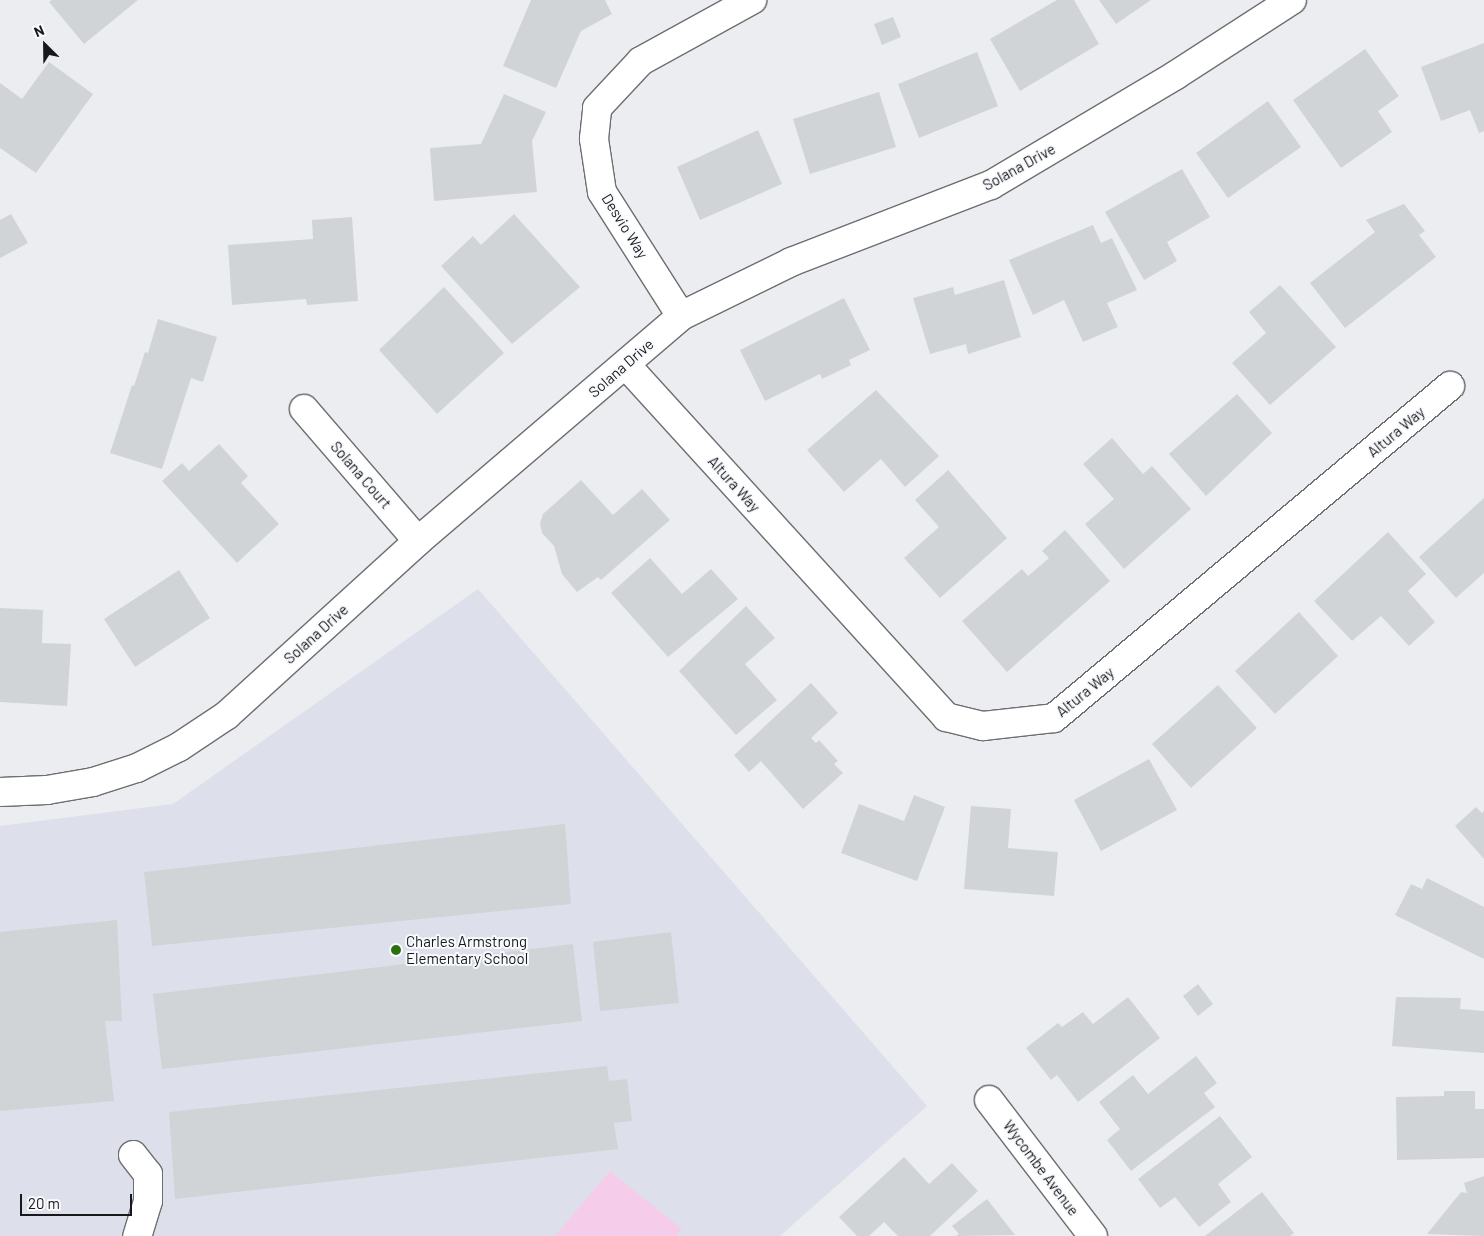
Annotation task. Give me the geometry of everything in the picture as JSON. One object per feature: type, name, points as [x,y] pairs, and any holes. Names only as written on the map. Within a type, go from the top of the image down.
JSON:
[{"type":"street","name":"Desvio Way","points":[[681,316],[602,192],[594,139],[598,108],[642,61],[752,0]]},
{"type":"street","name":"Solana Drive","points":[[0,792],[47,790],[93,782],[137,768],[179,747],[227,715],[418,541],[626,366],[681,316],[791,262],[991,185],[1176,75],[1292,0]]},
{"type":"street","name":"Altura Way","points":[[626,366],[946,716],[983,726],[1054,718],[1450,386]]},
{"type":"street","name":"Solana Court","points":[[304,408],[418,541]]},
{"type":"street","name":"Wycombe Avenue","points":[[989,1100],[1092,1236]]},
{"type":"street","points":[[133,1155],[148,1174],[148,1201],[138,1236]]},
{"type":"shaded area","name":"Charles Armstrong Elementary School","points":[[478,589],[927,1106],[780,1236],[0,1236],[0,826],[173,804]]},
{"type":"shaded area","points":[[610,1171],[682,1229],[676,1236],[555,1236]]},
{"type":"building","points":[[52,0],[138,0],[84,44],[49,2]]},
{"type":"building","points":[[531,0],[605,0],[612,14],[581,31],[556,88],[503,66]]},
{"type":"building","points":[[1057,0],[1074,0],[1099,44],[1020,91],[990,39]]},
{"type":"building","points":[[1099,0],[1151,0],[1116,24]]},
{"type":"building","points":[[893,17],[901,37],[882,45],[874,24]]},
{"type":"building","points":[[1484,43],[1484,131],[1479,133],[1470,110],[1441,121],[1421,67]]},
{"type":"building","points":[[1365,49],[1399,96],[1378,111],[1392,132],[1341,168],[1293,100]]},
{"type":"building","points":[[977,52],[998,106],[919,138],[898,84]]},
{"type":"building","points":[[49,62],[93,94],[36,173],[0,148],[0,83],[22,99]]},
{"type":"building","points":[[879,92],[896,147],[810,174],[793,119]]},
{"type":"building","points":[[504,94],[546,112],[532,141],[537,192],[434,201],[430,148],[481,144]]},
{"type":"building","points":[[1268,101],[1301,147],[1228,198],[1196,153]]},
{"type":"building","points":[[758,130],[782,184],[700,220],[677,167]]},
{"type":"building","points":[[1182,169],[1210,217],[1167,242],[1177,261],[1144,280],[1105,212]]},
{"type":"building","points":[[1404,204],[1425,231],[1419,235],[1436,257],[1345,328],[1310,283],[1375,232],[1366,220]]},
{"type":"building","points":[[11,214],[28,243],[0,258],[0,220]]},
{"type":"building","points":[[514,214],[580,287],[512,344],[441,266],[473,236],[481,245]]},
{"type":"building","points":[[352,217],[358,301],[307,305],[306,299],[232,305],[228,245],[313,239],[312,220]]},
{"type":"building","points":[[1093,225],[1101,243],[1112,238],[1137,290],[1107,303],[1118,327],[1083,342],[1064,300],[1033,315],[1009,260]]},
{"type":"building","points":[[1004,280],[1021,337],[968,354],[966,344],[930,354],[913,298],[953,287],[955,295]]},
{"type":"building","points":[[1280,285],[1336,347],[1270,405],[1232,363],[1266,333],[1249,312]]},
{"type":"building","points":[[444,287],[504,353],[437,414],[379,350]]},
{"type":"building","points":[[844,298],[870,350],[849,360],[851,365],[822,379],[820,374],[765,401],[740,350]]},
{"type":"building","points":[[158,319],[217,337],[203,382],[191,378],[162,469],[110,453],[132,385],[134,386],[145,352],[148,353]]},
{"type":"building","points":[[876,390],[939,456],[905,487],[881,459],[844,492],[807,450]]},
{"type":"building","points":[[1237,394],[1272,433],[1206,496],[1169,454]]},
{"type":"building","points":[[1112,438],[1143,474],[1152,466],[1191,509],[1124,569],[1085,524],[1114,499],[1083,464]]},
{"type":"building","points":[[219,444],[248,476],[241,483],[279,524],[237,563],[162,481],[182,463],[189,471]]},
{"type":"building","points":[[948,470],[1007,538],[940,598],[904,558],[939,527],[915,500]]},
{"type":"building","points":[[581,480],[613,515],[642,489],[670,520],[601,580],[598,577],[577,592],[562,574],[554,546],[542,533],[540,523],[543,514]]},
{"type":"building","points":[[1484,498],[1484,573],[1456,598],[1419,557]]},
{"type":"building","points":[[1065,530],[1110,581],[1007,672],[962,621],[1022,569],[1028,576],[1049,558],[1042,551]]},
{"type":"building","points":[[1388,532],[1426,574],[1408,591],[1435,622],[1409,646],[1381,616],[1352,641],[1314,601]]},
{"type":"building","points":[[650,558],[682,594],[711,569],[738,599],[668,657],[611,593]]},
{"type":"building","points":[[179,570],[210,618],[135,667],[104,619]]},
{"type":"building","points":[[746,606],[775,638],[745,664],[777,700],[736,735],[679,671]]},
{"type":"building","points":[[0,608],[43,610],[42,643],[71,644],[67,706],[0,702]]},
{"type":"building","points":[[1299,612],[1338,656],[1275,714],[1235,671]]},
{"type":"building","points":[[811,683],[838,713],[811,738],[816,743],[819,740],[838,761],[834,764],[843,773],[803,809],[761,761],[749,772],[734,755]]},
{"type":"building","points":[[1218,685],[1257,728],[1191,788],[1152,744]]},
{"type":"building","points":[[1149,759],[1177,810],[1101,851],[1074,800]]},
{"type":"building","points":[[914,795],[945,807],[917,881],[841,853],[859,804],[904,821]]},
{"type":"building","points":[[971,806],[1011,809],[1008,848],[1058,852],[1054,896],[964,889]]},
{"type":"building","points":[[1476,807],[1482,813],[1484,810],[1484,859],[1455,826]]},
{"type":"building","points":[[565,824],[571,904],[152,946],[144,872]]},
{"type":"building","points":[[1427,878],[1484,907],[1484,959],[1395,915],[1411,884],[1422,889]]},
{"type":"building","points":[[117,920],[122,1021],[105,1021],[114,1101],[0,1111],[0,932]]},
{"type":"building","points":[[671,932],[679,1003],[600,1011],[593,942]]},
{"type":"building","points":[[573,944],[582,1021],[162,1069],[153,994]]},
{"type":"building","points":[[1198,984],[1213,1004],[1198,1016],[1183,996]]},
{"type":"building","points":[[1128,997],[1160,1038],[1078,1102],[1057,1075],[1051,1080],[1026,1048],[1058,1023],[1062,1027],[1083,1012],[1093,1024]]},
{"type":"building","points":[[1396,997],[1461,998],[1460,1009],[1484,1011],[1484,1053],[1392,1046]]},
{"type":"building","points":[[1196,1056],[1217,1083],[1204,1093],[1215,1107],[1131,1171],[1107,1140],[1120,1129],[1099,1102],[1133,1075],[1148,1094]]},
{"type":"building","points":[[607,1066],[609,1081],[627,1079],[632,1121],[614,1123],[618,1149],[175,1199],[169,1112]]},
{"type":"building","points":[[1444,1091],[1475,1091],[1475,1109],[1484,1109],[1484,1158],[1397,1160],[1396,1097],[1444,1096]]},
{"type":"building","points":[[1220,1116],[1252,1157],[1218,1184],[1231,1202],[1199,1227],[1175,1197],[1160,1208],[1138,1179]]},
{"type":"building","points":[[904,1157],[929,1184],[952,1163],[978,1191],[930,1236],[898,1236],[884,1222],[869,1236],[857,1236],[839,1217]]},
{"type":"building","points":[[1484,1176],[1484,1236],[1427,1234],[1461,1192],[1467,1193],[1464,1183]]},
{"type":"building","points":[[1262,1192],[1294,1233],[1290,1236],[1205,1236]]},
{"type":"building","points":[[987,1199],[1015,1235],[956,1236],[959,1234],[952,1226]]},
{"type":"place","name":"Charles Armstrong Elementary School","points":[[396,950]]}]
